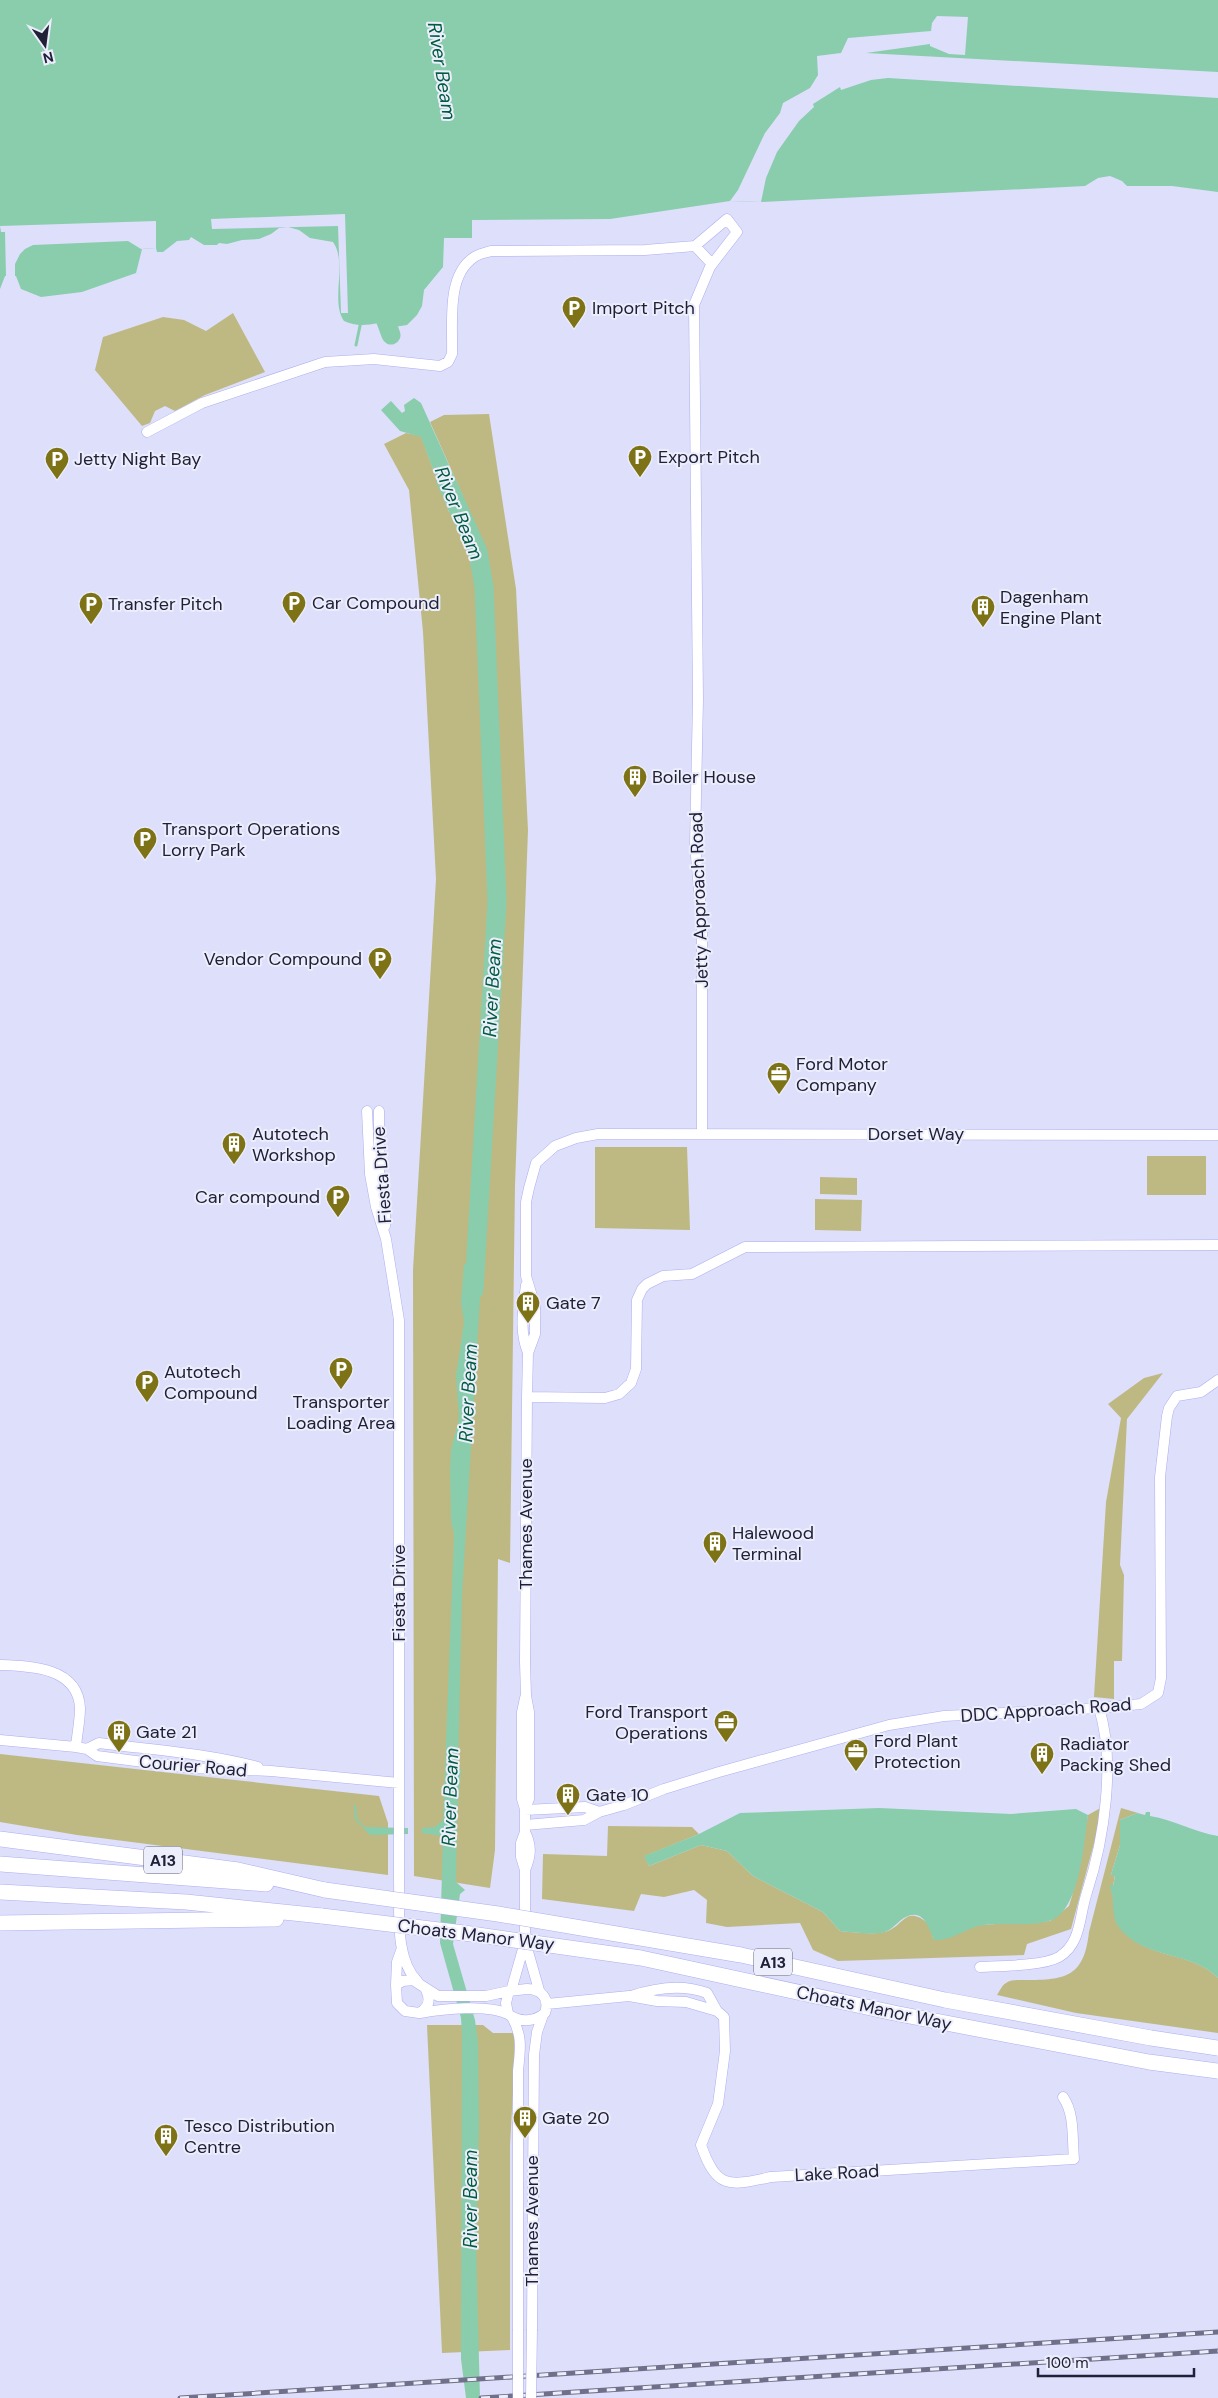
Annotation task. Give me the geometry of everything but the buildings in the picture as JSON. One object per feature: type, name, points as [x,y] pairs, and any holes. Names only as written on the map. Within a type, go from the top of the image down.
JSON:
[{"type":"highway","name":"A13","points":[[0,1839],[238,1870],[324,1890]]},
{"type":"highway","name":"A13","points":[[0,1864],[324,1890]]},
{"type":"highway","name":"Choats Manor Way","points":[[324,1890],[498,1914],[647,1938],[741,1955],[964,2004],[1132,2035],[1218,2048]]},
{"type":"highway","name":"A13","points":[[0,1892],[186,1902],[322,1916]]},
{"type":"highway","name":"A13","points":[[0,1923],[139,1920],[235,1921],[322,1916]]},
{"type":"highway","name":"Choats Manor Way","points":[[322,1916],[464,1933],[642,1958],[894,2013],[1148,2062],[1218,2071]]},
{"type":"street","name":"Jetty Approach Road","points":[[695,246],[727,219],[737,232],[712,264],[694,305],[697,605],[695,845],[702,923],[702,1134]]},
{"type":"street","points":[[147,432],[202,403],[325,362],[374,359],[434,366],[445,364],[451,359],[452,354],[455,284],[460,270],[474,257],[491,251],[645,250],[695,246],[712,264]]},
{"type":"street","name":"Fiesta Drive","points":[[368,1111],[370,1174],[376,1207],[386,1239]]},
{"type":"street","name":"Fiesta Drive","points":[[379,1111],[379,1173],[385,1204],[386,1239],[398,1320],[399,1842],[402,1948],[410,1973],[418,1982]]},
{"type":"street","name":"Dorset Way","points":[[614,1134],[1218,1135]]},
{"type":"street","name":"Thames Avenue","points":[[539,1990],[526,1941],[525,1870],[530,1842],[525,1829],[525,1809],[522,1799],[522,1712],[526,1696],[528,1353],[535,1334],[534,1306],[527,1283],[526,1202],[536,1163],[555,1146],[586,1135],[614,1134]]},
{"type":"street","points":[[527,1397],[605,1398],[619,1394],[631,1383],[636,1369],[637,1300],[642,1289],[647,1284],[663,1276],[692,1274],[745,1247],[1218,1244]]},
{"type":"street","name":"DDC Approach Road","points":[[599,1812],[624,1806],[664,1789],[719,1772],[889,1724],[944,1716],[1141,1704],[1152,1698],[1160,1687],[1160,1476],[1167,1416],[1169,1408],[1177,1396],[1201,1392],[1218,1380]]},
{"type":"street","points":[[0,1665],[37,1667],[56,1673],[67,1680],[74,1689],[79,1703],[76,1747]]},
{"type":"street","points":[[980,1967],[1029,1964],[1058,1958],[1073,1945],[1094,1872],[1106,1796],[1106,1728],[1099,1708]]},
{"type":"street","name":"Courier Road","points":[[0,1740],[76,1747],[87,1749],[97,1756],[113,1759],[212,1770],[271,1771],[399,1783]]},
{"type":"street","name":"Courier Road","points":[[87,1749],[99,1743],[181,1751],[220,1758],[271,1771]]},
{"type":"street","points":[[525,1809],[585,1807],[599,1812]]},
{"type":"street","points":[[525,1829],[578,1822],[599,1812]]},
{"type":"street","name":"Thames Avenue","points":[[510,1991],[526,1941]]},
{"type":"street","name":"Fiesta Drive","points":[[396,1985],[397,1962],[402,1948]]},
{"type":"street","points":[[408,1980],[418,1982],[426,1990],[438,1996],[486,1996],[510,1991],[539,1990],[547,2004],[543,2015],[531,2020],[510,2016],[497,2010],[450,2010],[419,2013],[405,2011],[398,2005],[396,2000],[396,1985],[408,1980]]},
{"type":"street","name":"Lake Road","points":[[631,1996],[645,1992],[688,1988],[707,1993],[717,2011],[724,2017],[726,2035],[718,2104],[701,2146],[707,2163],[715,2176],[736,2184],[771,2177],[1074,2159],[1071,2119],[1069,2108],[1063,2097]]},
{"type":"street","points":[[419,2013],[429,2003],[426,1990]]},
{"type":"street","points":[[510,1991],[506,2003],[510,2016]]},
{"type":"street","points":[[547,2004],[631,1996],[657,2001],[686,2002],[717,2011]]},
{"type":"street","name":"Thames Avenue","points":[[532,2398],[534,2055],[536,2032],[543,2015]]},
{"type":"street","name":"Thames Avenue","points":[[510,2016],[520,2031],[518,2071],[518,2398]]},
{"type":"shaded area","points":[[233,313],[265,372],[205,395],[175,411],[165,406],[155,411],[150,423],[142,426],[95,370],[103,337],[163,317],[184,320],[206,331]]},
{"type":"shaded area","points":[[489,414],[516,589],[528,830],[515,1185],[510,1563],[498,1559],[495,1850],[490,1888],[414,1876],[413,1270],[436,879],[423,632],[409,490],[384,444],[406,433],[421,436],[449,512],[463,496],[430,422],[444,415]]},
{"type":"shaded area","points":[[595,1147],[687,1147],[690,1230],[595,1228]]},
{"type":"shaded area","points":[[1147,1156],[1206,1156],[1206,1195],[1147,1195]]},
{"type":"shaded area","points":[[820,1177],[857,1178],[857,1195],[820,1194]]},
{"type":"shaded area","points":[[815,1199],[862,1200],[861,1231],[815,1230]]},
{"type":"shaded area","points":[[1163,1373],[1127,1419],[1120,1565],[1124,1575],[1122,1661],[1114,1661],[1114,1699],[1094,1697],[1106,1502],[1121,1418],[1108,1404],[1144,1378]]},
{"type":"shaded area","points":[[0,1754],[379,1796],[388,1823],[388,1875],[77,1835],[0,1822]]},
{"type":"shaded area","points":[[1104,1806],[1071,1929],[1027,1944],[1024,1955],[838,1961],[813,1950],[800,1923],[727,1927],[706,1923],[707,1900],[694,1890],[664,1897],[641,1894],[634,1911],[542,1899],[543,1854],[607,1856],[608,1826],[692,1827],[699,1834],[645,1856],[649,1866],[701,1845],[727,1851],[753,1876],[823,1912],[840,1931],[884,1932],[891,1930],[909,1916],[921,1918],[929,1924],[933,1938],[979,1925],[1050,1921],[1069,1906],[1088,1815]]},
{"type":"shaded area","points":[[1121,1808],[1145,1815],[1137,1813],[1120,1820],[1120,1845],[1111,1875],[1115,1875],[1113,1886],[1110,1886],[1117,1922],[1130,1938],[1142,1945],[1195,1963],[1207,1969],[1218,1978],[1218,2033],[1076,2013],[997,1995],[1003,1985],[1010,1981],[1062,1977],[1077,1967],[1083,1958]]},
{"type":"shaded area","points":[[427,2025],[483,2025],[493,2033],[514,2033],[515,2056],[510,2145],[510,2350],[442,2353]]},
{"type":"water","points":[[0,0],[1218,0],[1218,192],[1172,186],[1127,186],[1122,181],[1110,176],[1098,178],[1085,186],[761,202],[730,201],[610,219],[472,220],[472,238],[444,238],[443,267],[424,290],[422,306],[417,315],[407,325],[394,327],[393,320],[362,325],[344,321],[338,303],[339,260],[333,242],[310,238],[299,230],[288,227],[279,228],[259,239],[242,240],[227,244],[204,245],[191,237],[189,240],[177,241],[163,252],[157,252],[156,248],[142,249],[136,273],[82,292],[41,297],[21,289],[16,276],[5,276],[0,289]]},
{"type":"water","points":[[414,398],[421,403],[463,496],[449,512],[421,437],[400,431],[381,410],[391,401],[402,413],[405,411],[404,405]]},
{"type":"water","points":[[464,1264],[482,1265],[462,1595],[458,1767],[461,1770],[457,1814],[456,1882],[465,1890],[460,1894],[453,1944],[475,2020],[478,2042],[479,2127],[476,2244],[480,2398],[466,2398],[461,2359],[462,2034],[461,2018],[440,1943],[443,1836],[422,1833],[422,1828],[435,1827],[443,1820],[454,1535],[451,1520],[450,1469],[451,1450],[459,1418],[456,1376],[464,1322],[461,1302]]},
{"type":"water","points":[[354,1805],[356,1805],[357,1818],[364,1827],[408,1828],[408,1834],[370,1835],[355,1819]]},
{"type":"water","points":[[879,1808],[1011,1814],[1076,1809],[1088,1815],[1079,1875],[1068,1905],[1059,1915],[1049,1921],[1033,1924],[978,1926],[941,1940],[934,1940],[925,1921],[917,1915],[906,1917],[890,1930],[883,1932],[840,1931],[823,1912],[753,1876],[727,1851],[701,1845],[649,1866],[644,1856],[699,1834],[740,1813]]},
{"type":"water","points":[[1146,1812],[1150,1812],[1150,1816],[1218,1836],[1218,1978],[1207,1969],[1194,1963],[1140,1945],[1128,1937],[1118,1926],[1113,1911],[1109,1885],[1113,1886],[1115,1876],[1111,1875],[1120,1845],[1120,1820],[1137,1813],[1145,1815]]},
{"type":"pier","points":[[937,16],[968,17],[965,55],[949,54],[930,46],[930,44],[866,53],[1218,72],[1218,98],[888,78],[871,80],[841,90],[840,87],[813,104],[814,107],[799,121],[777,152],[766,178],[761,202],[730,201],[738,190],[765,133],[780,113],[783,103],[810,88],[818,75],[817,56],[841,53],[848,38],[931,31],[932,23]]},
{"type":"pier","points":[[345,214],[348,313],[341,313],[338,226],[212,229],[211,219]]},
{"type":"pier","points":[[156,221],[156,248],[141,249],[128,241],[33,245],[20,254],[15,264],[15,276],[6,276],[5,232],[1,232],[0,226]]},
{"type":"waterway","name":"River Beam","points":[[384,298],[384,316],[391,335]]},
{"type":"waterway","points":[[356,345],[361,321]]},
{"type":"waterway","name":"River Beam","points":[[446,481],[478,552],[484,587],[497,902],[474,1290]]},
{"type":"railway","points":[[180,2398],[1218,2332]]},
{"type":"railway","points":[[481,2398],[1218,2351]]},
{"type":"place","name":"Import Pitch","points":[[574,329]]},
{"type":"place","name":"Export Pitch","points":[[640,478]]},
{"type":"place","name":"Jetty Night Bay","points":[[57,480]]},
{"type":"place","name":"Car Compound","points":[[294,624]]},
{"type":"place","name":"Transfer Pitch","points":[[91,625]]},
{"type":"place","name":"Dagenham Engine Plant","points":[[983,628]]},
{"type":"place","name":"Boiler House","points":[[635,798]]},
{"type":"place","name":"Transport Operations Lorry Park","points":[[145,860]]},
{"type":"place","name":"Vendor Compound","points":[[380,980]]},
{"type":"place","name":"Ford Motor Company","points":[[779,1095]]},
{"type":"place","name":"Autotech Workshop","points":[[234,1165]]},
{"type":"place","name":"Car compound","points":[[338,1218]]},
{"type":"place","name":"Gate 7","points":[[528,1324]]},
{"type":"place","name":"Transporter Loading Area","points":[[341,1390]]},
{"type":"place","name":"Autotech Compound","points":[[147,1403]]},
{"type":"place","name":"Halewood Terminal","points":[[715,1564]]},
{"type":"place","name":"Ford Transport Operations","points":[[726,1743]]},
{"type":"place","name":"Gate 21","points":[[119,1753]]},
{"type":"place","name":"Ford Plant Protection","points":[[856,1772]]},
{"type":"place","name":"Radiator Packing Shed","points":[[1042,1775]]},
{"type":"place","name":"Gate 10","points":[[568,1816]]},
{"type":"place","name":"Gate 20","points":[[525,2139]]},
{"type":"place","name":"Tesco Distribution Centre","points":[[166,2157]]}]
